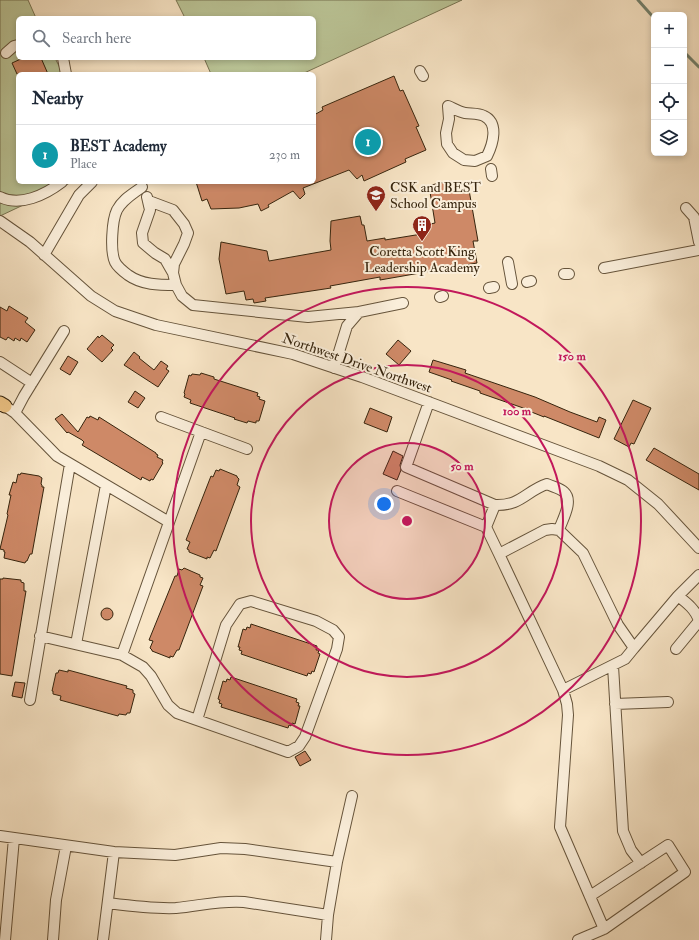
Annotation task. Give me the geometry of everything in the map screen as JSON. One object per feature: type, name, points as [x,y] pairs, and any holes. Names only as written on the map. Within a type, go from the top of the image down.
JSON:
[{"type":"street","points":[[6,53],[16,46]]},
{"type":"street","points":[[63,60],[66,72]]},
{"type":"street","points":[[448,106],[464,113],[484,116],[490,122],[493,136],[492,146],[487,156],[474,161],[464,160],[453,153],[447,144],[446,133],[449,119],[448,106]]},
{"type":"street","points":[[0,197],[12,201],[22,201],[40,194],[58,184]]},
{"type":"street","points":[[44,255],[79,195],[90,184]]},
{"type":"street","points":[[176,285],[151,285],[129,275],[115,262],[112,244],[117,210],[127,197],[141,185],[149,202],[150,210],[142,233],[143,243],[165,259],[182,296],[193,305],[308,317],[359,312],[403,303]]},
{"type":"street","points":[[149,202],[173,210],[184,224],[188,233],[174,264],[173,274]]},
{"type":"street","points":[[686,208],[694,217],[699,242]]},
{"type":"street","name":"Northwest Drive Northwest","points":[[0,221],[30,242],[92,296],[115,311],[156,324],[293,354],[429,402],[599,466],[628,480],[658,504],[699,548]]},
{"type":"street","points":[[604,268],[699,250]]},
{"type":"street","points":[[508,262],[512,284]]},
{"type":"street","points":[[334,368],[347,326],[359,312]]},
{"type":"street","points":[[64,331],[32,383],[5,407],[57,456],[169,522]]},
{"type":"street","points":[[0,362],[32,383]]},
{"type":"street","points":[[429,402],[406,468],[495,505],[505,505],[521,500],[539,487],[547,484],[564,491],[568,496],[568,504],[559,530]]},
{"type":"street","points":[[162,417],[247,449]]},
{"type":"street","points":[[122,655],[201,432]]},
{"type":"street","points":[[30,700],[70,464]]},
{"type":"street","points":[[76,644],[106,485]]},
{"type":"street","points":[[397,491],[486,527],[500,554],[563,690],[568,704],[560,827],[604,929]]},
{"type":"street","points":[[486,527],[495,505]]},
{"type":"street","points":[[500,554],[546,530],[559,530],[583,553],[618,625],[634,648]]},
{"type":"street","points":[[563,690],[625,659],[678,596],[699,575]]},
{"type":"street","points":[[676,649],[698,621],[697,616],[690,605],[678,596]]},
{"type":"street","points":[[40,636],[122,655],[143,667],[151,676],[168,705],[177,713],[288,752],[299,746],[305,737],[337,649],[339,636],[333,630],[316,621],[251,601],[240,604],[226,625],[197,720]]},
{"type":"street","points":[[613,666],[624,831],[631,850],[641,863]]},
{"type":"street","points":[[615,704],[668,702]]},
{"type":"street","points":[[326,940],[328,915],[337,862],[352,796]]},
{"type":"street","points":[[0,836],[114,852],[175,855],[221,848],[337,862]]},
{"type":"street","points":[[3,935],[14,838]]},
{"type":"street","points":[[578,940],[604,929],[685,872],[668,845],[590,896]]},
{"type":"street","points":[[53,940],[56,900],[66,846]]},
{"type":"street","points":[[103,940],[114,852]]},
{"type":"street","points":[[108,903],[159,908],[192,906],[230,901],[328,915]]},
{"type":"green space","points":[[0,0],[28,0],[35,16],[16,16],[16,60],[56,60],[62,72],[16,72],[16,184],[68,184],[0,216]]},
{"type":"green space","points":[[176,0],[462,0],[306,72],[210,72],[205,60],[316,60],[316,16],[184,16]]},
{"type":"building","points":[[19,60],[42,60],[47,72],[16,72],[12,63]]},
{"type":"building","points":[[394,76],[400,91],[403,90],[419,126],[416,127],[426,150],[405,159],[406,162],[364,181],[362,175],[357,179],[349,170],[316,183],[316,114],[323,110],[322,107]]},
{"type":"building","name":"Coretta Scott King Leadership Academy","points":[[450,181],[451,185],[457,184],[458,192],[469,190],[478,241],[473,241],[477,263],[380,280],[380,277],[330,286],[331,288],[265,298],[266,301],[254,303],[253,299],[246,300],[244,291],[226,294],[219,259],[221,242],[267,251],[269,261],[331,250],[331,221],[360,216],[362,225],[364,225],[367,241],[385,238],[385,240],[428,233],[426,225],[435,223],[430,192],[432,191],[431,185]]},
{"type":"building","points":[[197,184],[313,184],[303,188],[305,194],[300,199],[293,191],[268,205],[269,207],[261,211],[258,204],[239,208],[211,209],[207,199],[202,201]]},
{"type":"building","points":[[9,306],[28,318],[25,322],[35,330],[27,342],[21,338],[20,341],[15,338],[14,341],[8,337],[6,340],[0,337],[0,307],[7,311]]},
{"type":"building","points":[[102,335],[114,345],[111,348],[113,350],[102,362],[87,349],[98,336],[99,338]]},
{"type":"building","points":[[398,340],[411,351],[399,365],[386,354]]},
{"type":"building","points":[[134,352],[154,370],[161,361],[168,366],[166,369],[169,371],[158,387],[124,365]]},
{"type":"building","points":[[68,356],[78,362],[70,375],[60,369]]},
{"type":"building","points":[[433,360],[466,370],[465,373],[535,397],[597,422],[599,417],[606,420],[599,438],[429,372]]},
{"type":"building","points":[[201,373],[214,377],[214,379],[258,393],[257,396],[260,397],[259,399],[265,401],[259,421],[256,421],[256,423],[248,421],[247,423],[190,403],[191,400],[184,397],[189,375],[200,375]]},
{"type":"building","points":[[135,391],[145,398],[138,408],[128,402]]},
{"type":"building","points":[[633,400],[651,408],[634,444],[631,443],[629,447],[614,439]]},
{"type":"building","points":[[370,408],[392,417],[387,432],[364,423]]},
{"type":"building","points":[[62,414],[78,432],[87,417],[89,418],[90,416],[98,420],[99,417],[156,453],[158,455],[157,457],[163,460],[163,463],[153,480],[151,479],[150,481],[142,477],[141,480],[82,445],[84,442],[82,440],[68,432],[67,433],[55,419]]},
{"type":"building","points":[[654,448],[699,474],[699,490],[646,460]]},
{"type":"building","points":[[393,451],[403,456],[400,465],[401,470],[397,480],[383,474]]},
{"type":"building","points":[[220,469],[237,476],[239,479],[237,485],[240,487],[216,551],[214,550],[210,558],[207,557],[207,559],[189,552],[187,549],[190,542],[186,540],[211,476],[213,477],[216,470],[219,471]]},
{"type":"building","points":[[21,473],[39,476],[42,478],[41,484],[42,487],[44,487],[32,554],[30,554],[25,563],[4,558],[5,552],[4,550],[0,549],[8,515],[11,495],[9,495],[13,482],[16,483],[18,474],[20,475]]},
{"type":"building","points":[[184,568],[200,575],[200,577],[203,578],[200,585],[203,586],[179,650],[177,650],[173,657],[170,656],[170,658],[152,651],[150,648],[153,641],[149,640],[175,576],[177,576],[179,569],[182,570]]},
{"type":"building","points":[[0,579],[21,580],[21,582],[24,583],[24,591],[26,591],[12,676],[0,674]]},
{"type":"building","points":[[107,608],[111,610],[113,614],[111,618],[107,620],[103,618],[101,614],[103,610]]},
{"type":"building","points":[[251,624],[317,646],[316,650],[319,650],[318,653],[320,654],[314,672],[312,671],[311,674],[308,673],[307,676],[241,654],[242,651],[239,650],[240,647],[238,647],[243,629],[246,630],[247,627],[250,628]]},
{"type":"building","points":[[59,670],[68,672],[68,670],[127,686],[126,688],[133,690],[133,693],[135,694],[130,713],[127,713],[126,715],[119,714],[118,716],[60,700],[61,696],[53,694],[52,691],[56,673],[58,673]]},
{"type":"building","points":[[231,677],[297,699],[296,702],[299,703],[298,706],[300,706],[295,724],[292,723],[288,728],[221,707],[222,704],[219,703],[220,700],[218,699],[223,681],[226,682],[227,679],[230,680]]},
{"type":"building","points":[[15,682],[25,683],[22,698],[12,696]]},
{"type":"building","points":[[305,751],[311,760],[300,766],[295,757]]},
{"type":"waterway","points":[[638,0],[651,15]]},
{"type":"waterway","points":[[687,55],[699,67]]},
{"type":"place","name":"BEST Academy","points":[[368,142]]},
{"type":"place","name":"CSK and BEST School Campus","points":[[376,212]]},
{"type":"place","name":"Coretta Scott King Leadership Academy","points":[[422,242]]}]
